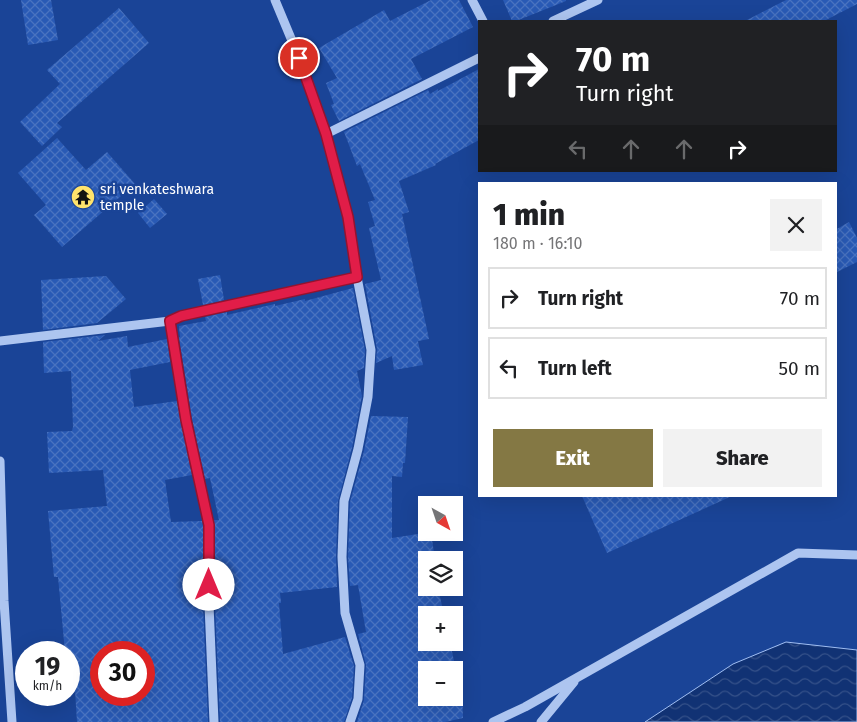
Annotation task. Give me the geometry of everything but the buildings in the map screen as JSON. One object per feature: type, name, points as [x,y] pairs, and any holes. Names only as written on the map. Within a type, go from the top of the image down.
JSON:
[{"type":"street","points":[[275,0],[305,72],[326,134],[348,217],[371,350],[368,397],[358,449],[344,501],[342,557],[345,613],[360,665],[358,699],[350,722]]},
{"type":"street","points":[[472,0],[482,20]]},
{"type":"street","points":[[556,20],[598,0]]},
{"type":"street","points":[[326,134],[478,58]]},
{"type":"street","points":[[0,341],[170,321],[181,316],[357,277]]},
{"type":"street","points":[[170,321],[186,420],[209,525],[209,605],[214,722]]},
{"type":"street","points":[[0,460],[2,602],[12,722]]},
{"type":"street","points":[[493,722],[525,707],[798,553],[857,555]]},
{"type":"street","points":[[541,722],[578,677]]},
{"type":"water","points":[[786,642],[857,650],[857,722],[645,722],[733,664]]},
{"type":"place","name":"sri venkateshwara temple","points":[[83,197]]},
{"type":"route","points":[[209,585],[209,525],[186,420],[170,321],[181,316],[357,277],[348,217],[326,134],[299,58]]}]
